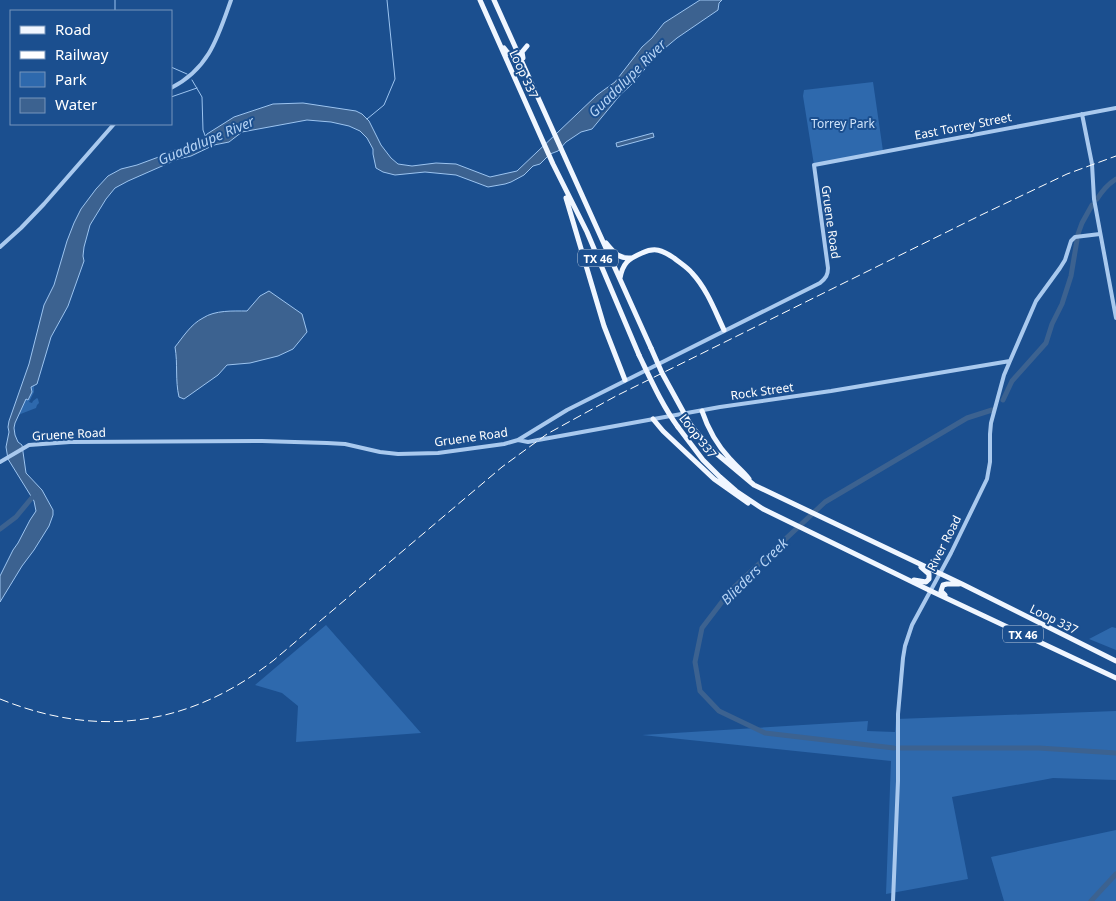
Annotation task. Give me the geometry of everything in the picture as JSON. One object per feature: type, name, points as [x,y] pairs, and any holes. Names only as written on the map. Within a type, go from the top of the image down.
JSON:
[{"type":"main road","name":"Loop 337","points":[[480,0],[552,164],[587,232],[663,404],[703,460],[736,491],[763,509],[1116,678]]},
{"type":"main road","name":"Loop 337","points":[[494,0],[662,373],[690,424],[703,440],[754,485],[764,491],[962,584],[1116,661]]},
{"type":"main road","points":[[490,22],[494,26],[506,52],[512,54],[518,52]]},
{"type":"main road","points":[[514,44],[527,46],[521,55],[532,79],[532,84]]},
{"type":"main road","points":[[562,185],[604,326],[626,380]]},
{"type":"main road","points":[[601,237],[618,256],[632,258]]},
{"type":"main road","points":[[620,278],[622,268],[632,258],[646,251],[660,250],[665,252],[691,272],[702,287],[724,330]]},
{"type":"main road","points":[[702,411],[707,426],[716,442],[754,485]]},
{"type":"main road","points":[[653,419],[714,479],[743,501],[782,519]]},
{"type":"main road","points":[[903,577],[923,582],[929,579],[929,574],[908,558]]},
{"type":"main road","points":[[950,600],[942,593],[942,586],[945,584],[962,584]]},
{"type":"street","points":[[172,88],[180,84],[196,71],[209,55],[232,0]]},
{"type":"street","name":"East Torrey Street","points":[[814,164],[1116,108]]},
{"type":"street","points":[[1082,114],[1092,164],[1094,198],[1116,318]]},
{"type":"street","points":[[0,247],[44,204],[113,125]]},
{"type":"street","name":"Gruene Road","points":[[0,462],[34,444],[70,442],[294,442],[339,444],[386,453],[407,454],[438,453],[499,445],[518,440],[567,410],[820,283],[827,277],[828,268],[814,164]]},
{"type":"street","name":"River Road","points":[[893,901],[898,781],[898,714],[905,646],[912,625],[951,554],[987,479],[990,462],[991,423],[1004,375],[1036,301],[1065,260],[1070,241],[1075,237],[1100,234]]},
{"type":"street","name":"Rock Street","points":[[518,440],[528,442],[720,407],[831,391],[1010,361]]},
{"type":"green space","name":"Torrey Park","points":[[873,82],[883,151],[814,165],[803,96],[804,90]]},
{"type":"green space","points":[[34,385],[34,392],[29,402],[32,403],[37,398],[39,403],[36,408],[18,415],[30,387]]},
{"type":"green space","points":[[326,625],[421,733],[296,742],[298,706],[282,693],[255,685]]},
{"type":"green space","points":[[1112,627],[1116,628],[1116,650],[1089,639]]},
{"type":"green space","points":[[1116,711],[1116,780],[1053,778],[952,797],[968,879],[886,894],[891,761],[642,735],[868,721],[867,731],[895,732],[896,719]]},
{"type":"green space","points":[[1116,830],[1116,901],[1004,901],[991,857]]},
{"type":"water","name":"Guadalupe River","points":[[700,0],[722,0],[719,3],[718,10],[677,38],[659,53],[592,129],[581,132],[566,142],[558,151],[550,154],[540,164],[533,166],[524,175],[505,184],[488,187],[456,175],[425,172],[395,175],[383,172],[376,168],[373,149],[367,138],[360,131],[349,126],[331,122],[307,120],[242,132],[229,142],[214,145],[191,156],[178,159],[115,188],[90,225],[84,247],[84,261],[68,306],[51,337],[37,384],[31,387],[32,392],[28,400],[26,399],[15,423],[15,435],[18,442],[22,445],[26,473],[42,490],[53,510],[53,515],[49,526],[0,602],[0,576],[36,511],[34,501],[8,459],[6,447],[9,421],[29,364],[44,305],[54,285],[74,223],[81,209],[108,176],[121,169],[187,147],[204,139],[207,134],[234,117],[273,104],[303,103],[356,111],[362,114],[369,121],[381,145],[398,164],[412,166],[436,163],[456,164],[490,177],[517,171],[597,95],[615,82],[642,47],[664,23]]},
{"type":"water","points":[[653,133],[654,137],[617,147],[616,143]]},
{"type":"water","points":[[269,291],[302,314],[307,332],[293,349],[278,356],[250,363],[227,365],[218,375],[184,399],[179,397],[175,347],[188,331],[208,315],[247,311],[260,296]]},
{"type":"waterway","points":[[115,0],[115,10]]},
{"type":"waterway","points":[[367,119],[384,105],[395,79],[387,0]]},
{"type":"waterway","points":[[172,67],[187,74]]},
{"type":"waterway","name":"Guadalupe River","points":[[192,80],[202,97],[203,130],[206,138]]},
{"type":"waterway","points":[[172,97],[197,88]]},
{"type":"waterway","name":"Blieders Creek","points":[[1097,199],[1105,188],[1116,179]]},
{"type":"waterway","name":"Blieders Creek","points":[[1078,234],[1092,205]]},
{"type":"waterway","name":"Blieders Creek","points":[[1003,400],[1012,381],[1046,343],[1071,276],[1077,240]]},
{"type":"waterway","name":"Blieders Creek","points":[[894,748],[765,733],[719,711],[700,691],[695,662],[702,628],[731,590],[825,502],[967,418],[992,410]]},
{"type":"waterway","points":[[0,529],[16,517],[35,494]]},
{"type":"waterway","name":"Blieders Creek","points":[[901,748],[1039,748],[1116,753]]},
{"type":"waterway","name":"Blieders Creek","points":[[1091,901],[1116,874]]},
{"type":"railway","points":[[0,699],[37,712],[73,719],[108,722],[143,719],[176,712],[210,700],[242,682],[274,660],[502,467],[547,434],[616,396],[979,216],[1067,174],[1116,156]]}]
